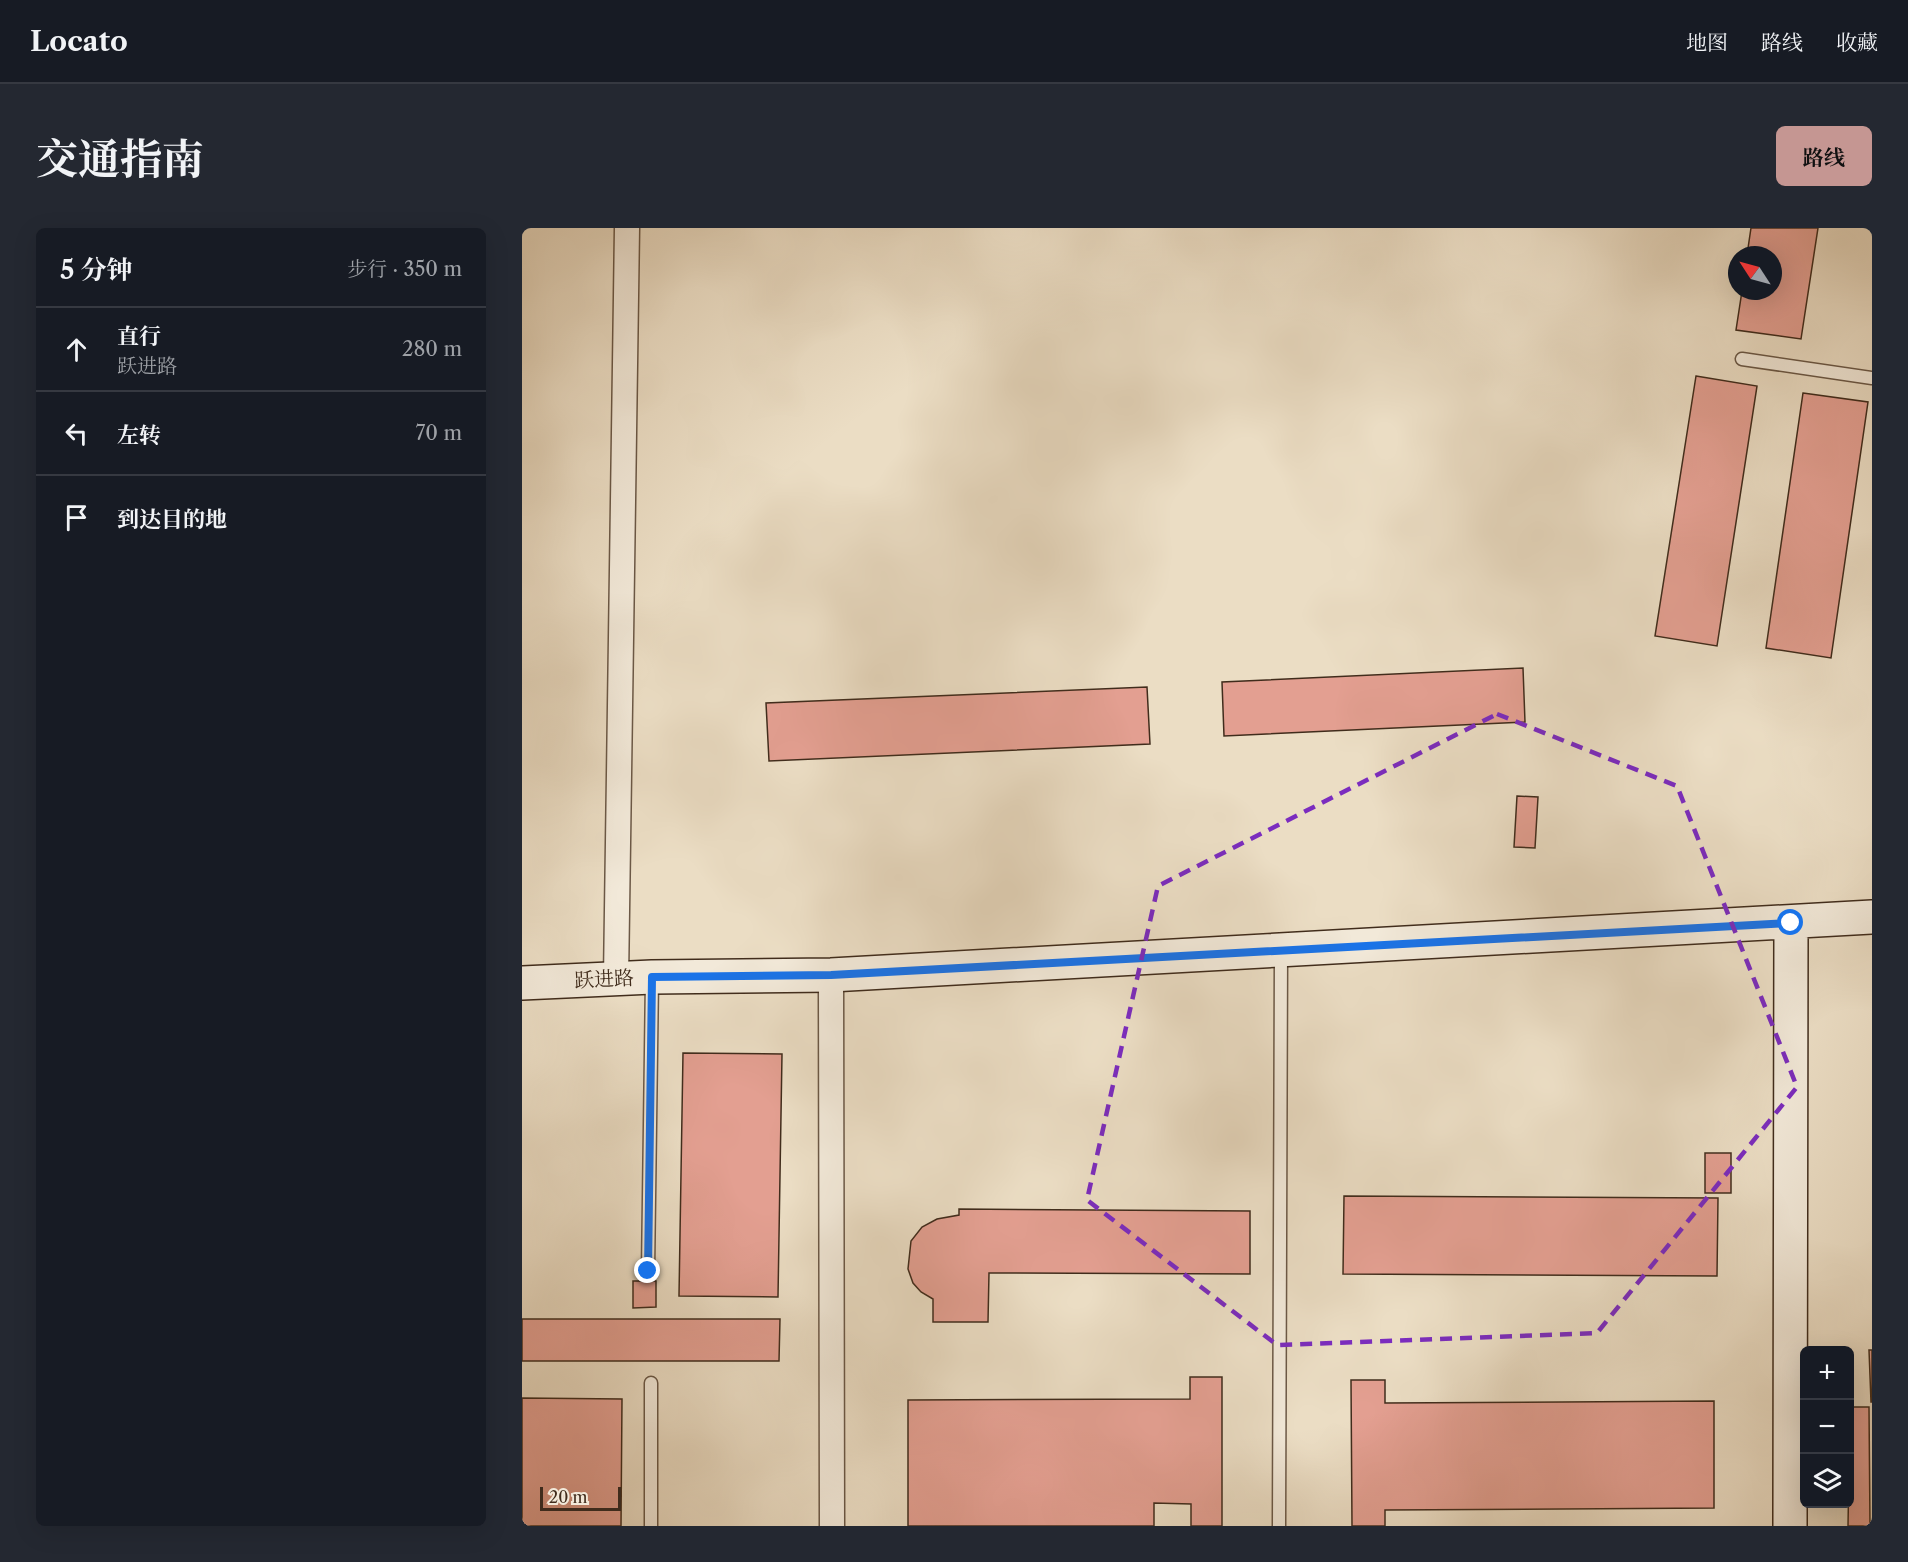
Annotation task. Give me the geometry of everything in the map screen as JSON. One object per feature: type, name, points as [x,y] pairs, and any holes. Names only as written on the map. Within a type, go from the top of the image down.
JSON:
[{"type":"main road","name":"跃进路","points":[[522,982],[652,977],[831,975],[1872,917]]},
{"type":"main road","points":[[1790,1526],[1791,923]]},
{"type":"street","points":[[616,979],[627,228]]},
{"type":"street","points":[[831,975],[832,1526]]},
{"type":"lane","points":[[1742,359],[1872,378]]},
{"type":"lane","points":[[1279,1526],[1281,951]]},
{"type":"lane","points":[[648,1271],[652,977]]},
{"type":"lane","points":[[651,1383],[651,1526]]},
{"type":"highlighted area","points":[[1497,714],[1677,786],[1797,1087],[1597,1333],[1277,1345],[1087,1200],[1158,886]]},
{"type":"building","points":[[1751,228],[1818,228],[1801,339],[1736,330],[1741,300],[1782,300],[1782,246],[1748,246]]},
{"type":"building","points":[[1696,376],[1757,386],[1717,646],[1655,636]]},
{"type":"building","points":[[1803,393],[1868,402],[1831,658],[1766,648]]},
{"type":"building","points":[[1523,668],[1525,722],[1224,736],[1222,682]]},
{"type":"building","points":[[1147,687],[1150,744],[769,761],[766,703]]},
{"type":"building","points":[[1517,796],[1538,797],[1535,848],[1514,847]]},
{"type":"building","points":[[683,1053],[782,1054],[778,1297],[679,1296]]},
{"type":"building","points":[[1705,1153],[1731,1153],[1731,1193],[1705,1193]]},
{"type":"building","points":[[1344,1196],[1718,1198],[1717,1276],[1343,1274]]},
{"type":"building","points":[[959,1209],[1250,1211],[1250,1274],[989,1273],[988,1322],[933,1322],[933,1299],[921,1292],[913,1283],[908,1269],[911,1241],[922,1227],[937,1219],[959,1215]]},
{"type":"building","points":[[633,1281],[656,1281],[656,1307],[633,1308]]},
{"type":"building","points":[[522,1319],[780,1319],[779,1361],[522,1361]]},
{"type":"building","points":[[1869,1350],[1872,1350],[1872,1402],[1871,1402]]},
{"type":"building","points":[[1190,1377],[1222,1377],[1222,1526],[1191,1526],[1191,1504],[1154,1503],[1154,1526],[908,1526],[908,1400],[1190,1399]]},
{"type":"building","points":[[1351,1380],[1385,1380],[1385,1403],[1714,1401],[1714,1508],[1385,1510],[1385,1526],[1352,1526]]},
{"type":"building","points":[[522,1398],[622,1399],[621,1526],[522,1526]]},
{"type":"building","points":[[1854,1407],[1869,1407],[1870,1526],[1848,1526],[1848,1508],[1854,1508]]},
{"type":"route","points":[[648,1271],[652,977],[831,975],[1791,923]]}]
